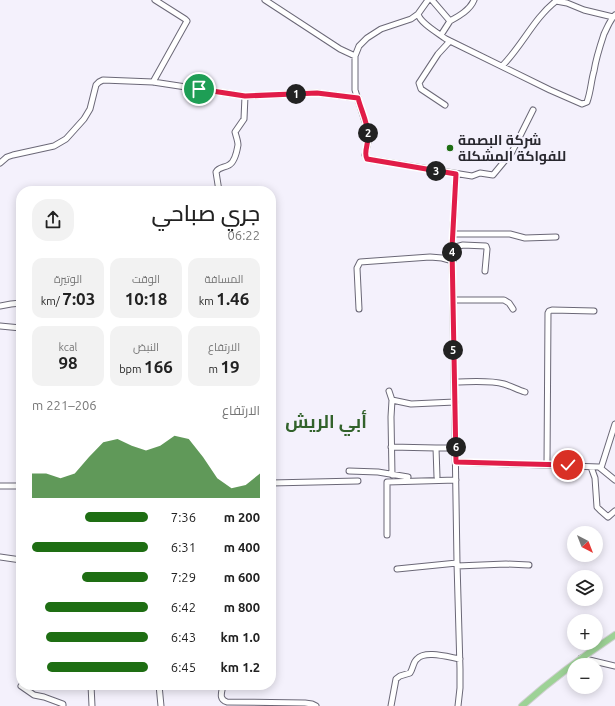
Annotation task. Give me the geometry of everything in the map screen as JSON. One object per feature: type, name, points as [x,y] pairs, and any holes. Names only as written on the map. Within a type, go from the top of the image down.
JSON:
[{"type":"main road","points":[[581,658],[615,635]]},
{"type":"main road","points":[[522,706],[541,688],[567,668]]},
{"type":"street","points":[[153,82],[187,21],[155,0]]},
{"type":"street","points":[[265,0],[340,49],[355,56]]},
{"type":"street","points":[[428,0],[418,14],[411,18],[396,22],[367,38],[359,46],[355,56],[355,90],[368,131],[368,142],[365,155],[367,159],[472,176],[480,173],[494,174],[512,152],[533,110]]},
{"type":"street","points":[[432,0],[450,21]]},
{"type":"street","points":[[441,35],[450,21],[465,12],[474,0]]},
{"type":"street","points":[[418,14],[421,20],[450,41],[574,101],[582,104],[587,102],[599,48],[614,16],[584,10],[567,3],[556,1],[543,14],[510,58],[502,66]]},
{"type":"street","points":[[445,105],[421,89],[419,83],[438,54],[450,41]]},
{"type":"street","points":[[0,164],[8,157],[54,146],[66,139],[88,114],[96,85],[99,82],[108,80],[153,82],[245,96],[317,93],[358,98]]},
{"type":"street","points":[[218,186],[216,172],[218,169],[232,163],[238,146],[236,132],[237,128],[244,119],[245,96]]},
{"type":"street","points":[[456,174],[452,248],[460,659],[460,688],[458,706]]},
{"type":"street","points":[[453,234],[510,234],[526,238],[556,237]]},
{"type":"street","points":[[452,248],[463,245],[486,246],[488,249],[485,271]]},
{"type":"street","points":[[359,309],[357,268],[360,262],[430,257],[453,261]]},
{"type":"street","points":[[453,300],[504,300],[509,303],[513,309]]},
{"type":"street","points":[[0,306],[16,304]]},
{"type":"street","points":[[547,465],[548,313],[552,310],[594,310]]},
{"type":"street","points":[[0,326],[16,328]]},
{"type":"street","points":[[454,382],[498,383],[525,392]]},
{"type":"street","points":[[389,391],[392,400],[392,475]]},
{"type":"street","points":[[392,400],[411,404],[455,402]]},
{"type":"street","points":[[601,468],[615,424]]},
{"type":"street","points":[[391,447],[456,448]]},
{"type":"street","points":[[436,448],[437,477]]},
{"type":"street","points":[[456,462],[601,468],[615,480]]},
{"type":"street","points":[[591,467],[598,507],[608,516],[615,511]]},
{"type":"street","points":[[349,471],[378,472],[401,477],[456,478]]},
{"type":"street","points":[[387,535],[387,482],[456,478]]},
{"type":"street","points":[[276,483],[358,481]]},
{"type":"street","points":[[0,486],[16,486]]},
{"type":"street","points":[[0,557],[16,559]]},
{"type":"street","points":[[397,569],[457,565],[529,565]]},
{"type":"street","points":[[391,706],[396,679],[410,673],[415,661],[422,655],[432,654],[460,659]]},
{"type":"street","points":[[603,663],[615,666]]},
{"type":"street","points":[[27,690],[34,695],[63,704],[63,706]]},
{"type":"street","points":[[91,690],[92,706]]},
{"type":"street","points":[[159,690],[161,706]]},
{"type":"street","points":[[222,690],[222,699],[227,702],[305,703],[316,706]]},
{"type":"place","name":"شركة البصمة للفواكة المشكلة","points":[[450,148]]},
{"type":"district","name":"أبي الريش","points":[[326,422]]},
{"type":"route","points":[[199,89],[245,96],[317,93],[358,98],[368,131],[368,142],[365,155],[367,159],[370,161],[456,174],[452,248],[456,462],[568,465]]}]
